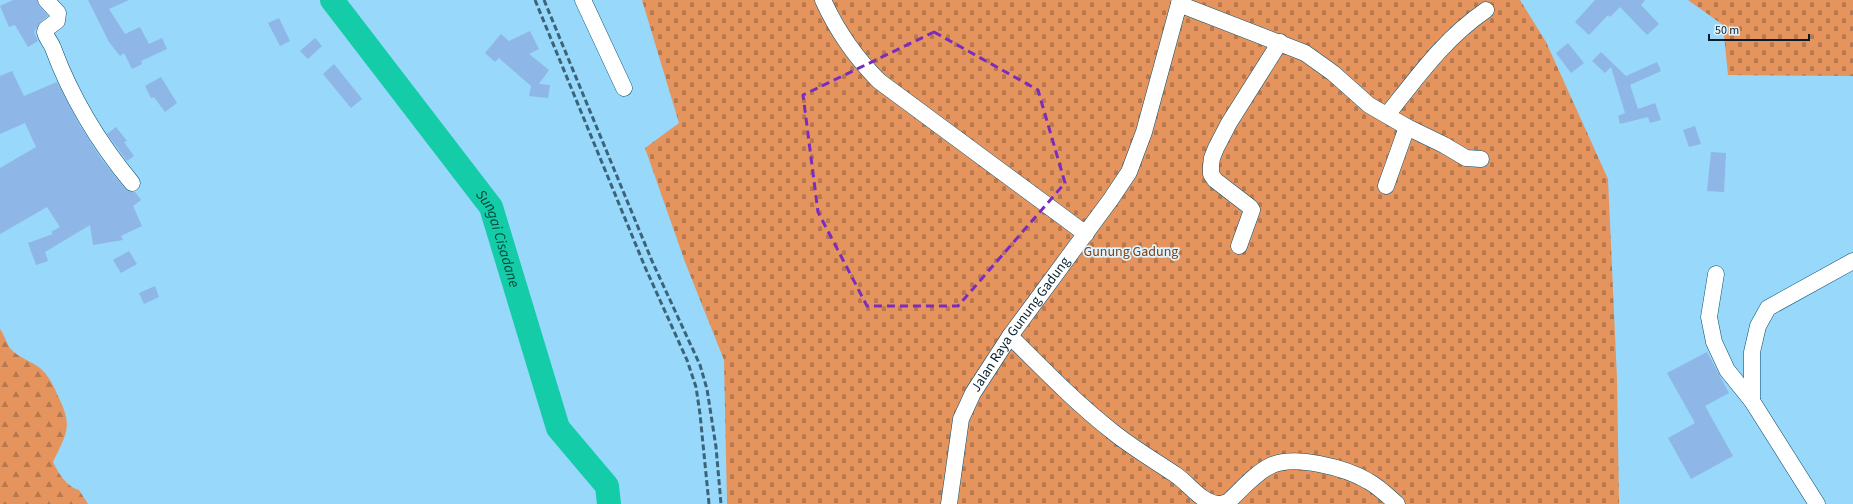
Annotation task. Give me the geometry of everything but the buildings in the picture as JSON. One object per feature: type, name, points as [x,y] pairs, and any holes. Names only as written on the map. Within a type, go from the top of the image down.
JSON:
[{"type":"street","points":[[46,0],[58,13],[59,18],[57,21],[44,32],[52,46],[60,70],[88,120],[114,161],[132,183]]},
{"type":"street","points":[[583,0],[624,88]]},
{"type":"street","points":[[823,0],[831,18],[853,53],[879,81],[1086,234]]},
{"type":"street","points":[[1179,2],[1305,53],[1319,62],[1360,99],[1407,127],[1444,145],[1466,158],[1481,159]]},
{"type":"street","name":"Jalan Raya Gunung Gadung","points":[[949,504],[961,419],[973,393],[1010,336],[1086,234],[1129,172],[1144,132],[1179,2]]},
{"type":"street","points":[[1387,115],[1444,44],[1469,22],[1486,10]]},
{"type":"street","points":[[1239,246],[1252,210],[1215,180],[1211,174],[1212,158],[1229,123],[1280,42]]},
{"type":"street","points":[[1386,186],[1407,127]]},
{"type":"street","points":[[1752,401],[1752,352],[1758,326],[1768,308],[1853,261]]},
{"type":"street","points":[[1716,274],[1709,318],[1714,342],[1727,370],[1752,401],[1817,504]]},
{"type":"street","points":[[1010,336],[1068,394],[1114,432],[1177,476],[1205,499],[1214,504],[1228,502],[1261,472],[1271,466],[1294,461],[1320,465],[1357,476],[1375,486],[1397,504]]},
{"type":"highlighted area","points":[[934,32],[1038,90],[1065,183],[958,306],[867,306],[818,212],[803,95]]},
{"type":"green space","name":"Gunung Gadung","points":[[642,0],[1520,0],[1546,42],[1608,179],[1617,379],[1619,504],[727,504],[724,360],[685,262],[645,148],[679,123]]},
{"type":"green space","points":[[1688,0],[1853,0],[1853,76],[1728,75],[1723,25]]},
{"type":"green space","points":[[0,329],[11,350],[20,357],[40,368],[54,387],[65,414],[67,428],[53,462],[63,479],[71,486],[79,490],[88,504],[0,504]]},
{"type":"waterway","name":"Sungai Cisadane","points":[[332,0],[491,207],[558,428],[607,486],[609,504]]},
{"type":"railway","points":[[535,0],[645,267],[687,360],[696,387],[709,504]]},
{"type":"railway","points":[[544,0],[652,261],[700,365],[707,389],[716,447],[721,504]]}]
